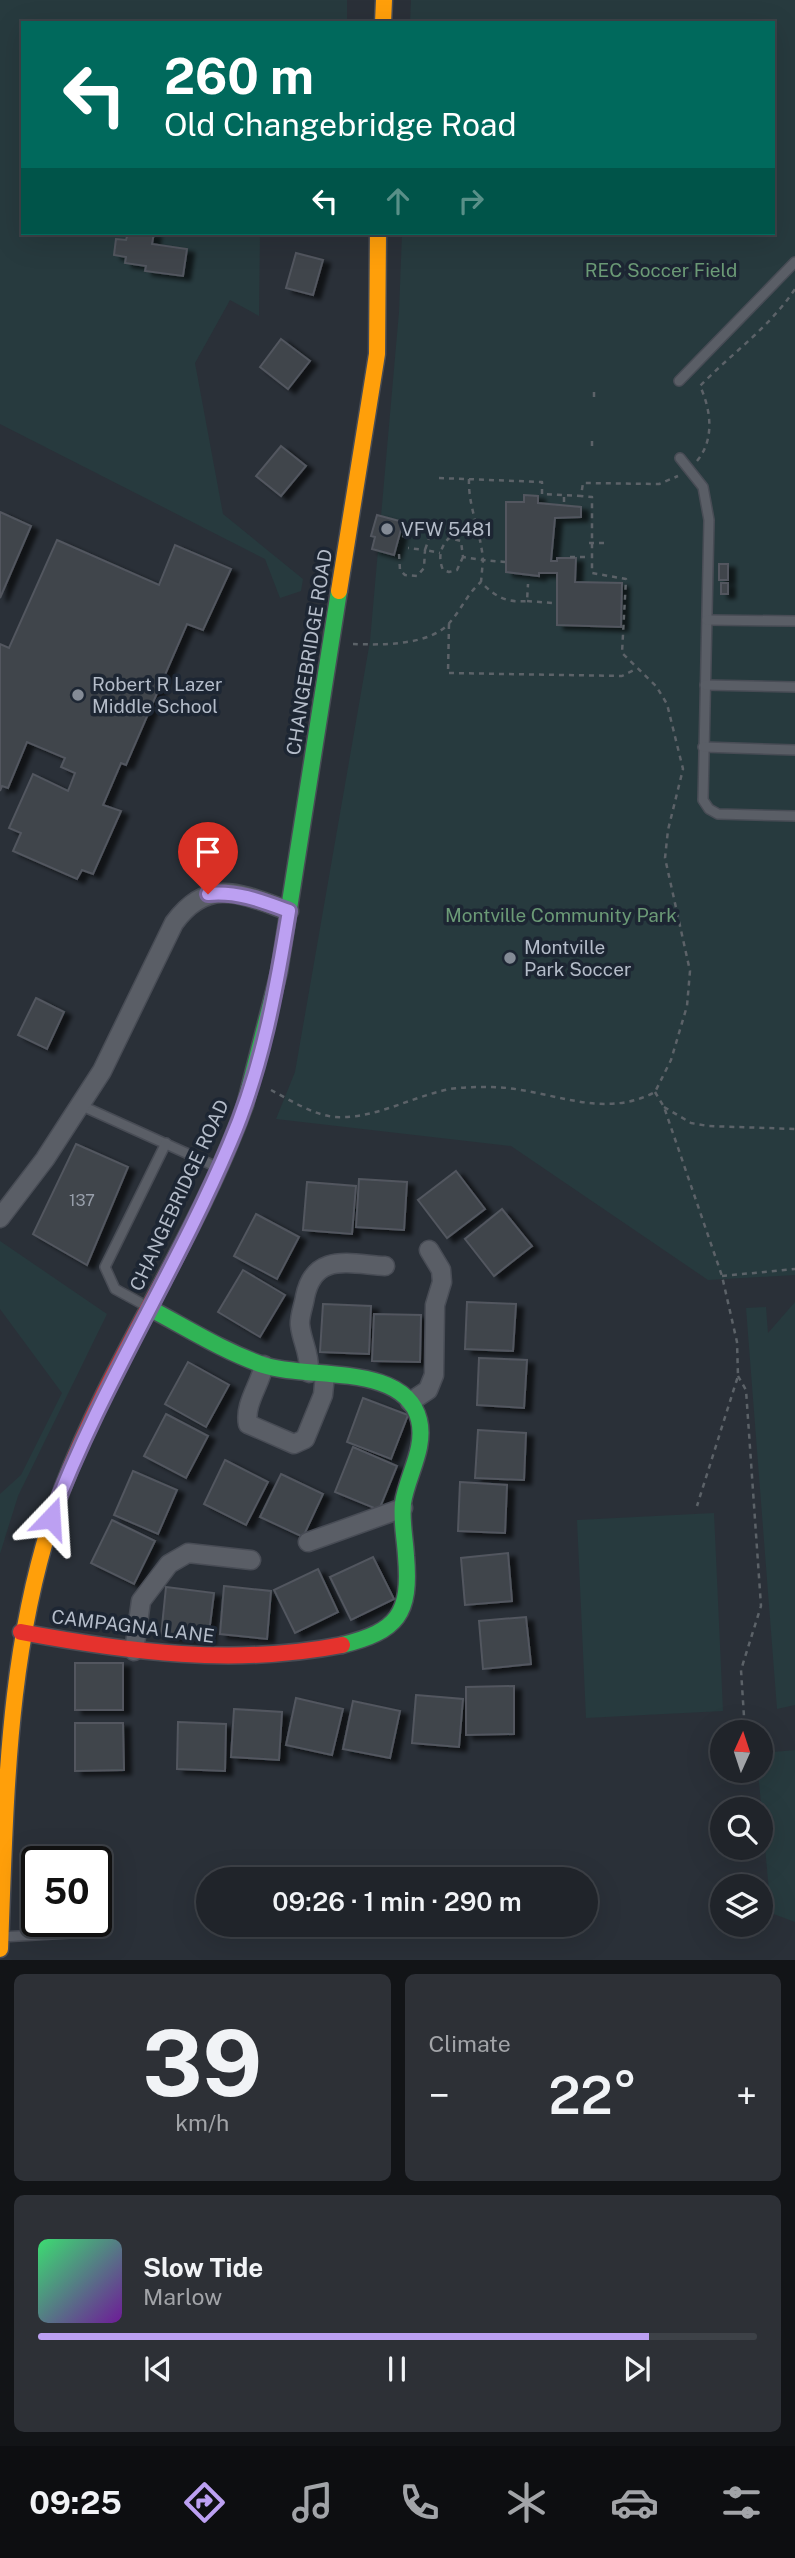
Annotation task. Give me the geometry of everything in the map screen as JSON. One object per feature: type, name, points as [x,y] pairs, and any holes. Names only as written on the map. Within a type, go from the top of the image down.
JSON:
[{"type":"main road","points":[[383,21],[384,0]]},
{"type":"main road","name":"CHANGEBRIDGE ROAD","points":[[0,1949],[13,1685],[34,1572],[67,1474],[218,1168],[261,1059],[289,911],[377,354],[378,235]]},
{"type":"main road","points":[[149,1308],[264,1365],[377,1381],[398,1391],[410,1402]]},
{"type":"main road","name":"CAMPAGNA LANE","points":[[21,1632],[173,1656],[272,1657],[361,1640],[384,1630],[401,1615],[404,1605],[407,1570],[403,1508],[407,1482],[422,1428],[420,1416],[410,1402]]},
{"type":"street","points":[[0,1218],[13,1205],[80,1105],[124,1031],[174,923],[188,904],[208,894],[231,894],[289,911]]},
{"type":"street","points":[[410,1402],[428,1390],[434,1375],[435,1305],[442,1282],[441,1270],[429,1250]]},
{"type":"street","points":[[264,1365],[261,1380],[246,1413],[248,1424],[294,1444],[305,1440],[323,1395],[300,1324],[307,1286],[317,1269],[329,1263],[385,1266]]},
{"type":"street","points":[[309,1542],[403,1508]]},
{"type":"street","points":[[134,1651],[141,1601],[169,1564],[188,1553],[251,1560]]},
{"type":"lane","points":[[679,381],[795,262]]},
{"type":"lane","points":[[680,458],[691,468],[703,487],[708,508],[701,795],[706,807],[718,814],[795,816]]},
{"type":"lane","points":[[707,620],[795,621]]},
{"type":"lane","points":[[705,685],[795,687]]},
{"type":"lane","points":[[703,747],[795,750]]},
{"type":"lane","points":[[80,1105],[218,1168]]},
{"type":"lane","points":[[149,1308],[115,1289],[105,1267],[166,1143]]},
{"type":"lane","points":[[1,1937],[21,1936]]},
{"type":"path","points":[[581,496],[583,483],[659,484],[669,482],[691,468],[705,450],[709,428],[708,404],[699,386],[733,352],[762,331],[795,289]]},
{"type":"path","points":[[594,387],[594,397]]},
{"type":"path","points":[[592,441],[592,449]]},
{"type":"path","points":[[268,1088],[305,1108],[333,1117],[372,1114],[448,1090],[467,1087],[516,1087],[586,1104],[617,1105],[655,1092],[671,1060],[687,1006],[691,971],[665,859],[668,830],[683,769],[667,704],[656,687],[622,653],[626,579],[592,573],[592,497],[542,494],[542,482],[439,478]]},
{"type":"path","points":[[350,644],[391,646],[414,642],[449,624],[472,590],[481,582],[482,540],[469,494],[469,479]]},
{"type":"path","points":[[564,495],[564,502]]},
{"type":"path","points":[[398,554],[400,570],[405,575],[417,576],[424,568],[425,550],[433,526],[411,525],[408,537],[402,536]]},
{"type":"path","points":[[457,537],[461,541],[463,557],[457,570],[443,570],[440,553],[449,538],[457,537]]},
{"type":"path","points":[[590,543],[605,543]]},
{"type":"path","points":[[408,548],[440,553]]},
{"type":"path","points":[[463,557],[505,562]]},
{"type":"path","points":[[570,557],[590,557]]},
{"type":"path","points":[[481,582],[510,603],[552,603]]},
{"type":"path","points":[[527,601],[528,584]]},
{"type":"path","points":[[449,624],[448,673],[622,676],[636,668]]},
{"type":"path","points":[[655,1092],[664,1107],[722,1276],[737,1342],[738,1376],[696,1506]]},
{"type":"path","points":[[664,1107],[691,1123],[795,1129]]},
{"type":"path","points":[[722,1276],[795,1269]]},
{"type":"path","points":[[738,1376],[746,1390],[761,1606],[741,1670],[745,1720]]},
{"type":"green space","points":[[0,0],[347,0],[347,21],[21,21],[21,235],[260,235],[259,316],[230,300],[195,363],[223,514],[303,579],[301,591],[280,598],[265,559],[0,424]]},
{"type":"green space","name":"Montville Community Park","points":[[411,0],[795,0],[795,1275],[708,1280],[511,1146],[276,1119],[295,1072],[370,641],[399,312],[402,235],[775,235],[775,21],[410,21]]},
{"type":"green space","points":[[0,1241],[107,1314],[18,1496],[0,1554],[0,1494],[21,1475],[62,1393],[0,1309]]},
{"type":"green space","points":[[795,1302],[795,1705],[777,1709],[746,1308],[766,1307],[768,1333]]},
{"type":"green space","points":[[714,1513],[723,1711],[586,1718],[577,1520]]},
{"type":"green space","points":[[795,1750],[795,1922],[773,1914],[773,1874],[767,1874],[766,1860],[773,1860],[773,1797],[760,1797],[759,1783],[774,1783],[774,1752]]},
{"type":"building","points":[[127,235],[154,235],[152,244],[187,249],[183,276],[145,271],[146,266],[125,263],[126,257],[114,255],[116,239],[126,240]]},
{"type":"building","points":[[296,253],[323,260],[313,295],[286,288]]},
{"type":"building","points":[[281,339],[310,361],[288,389],[260,367]]},
{"type":"building","points":[[281,446],[306,466],[281,496],[256,476]]},
{"type":"building","points":[[524,495],[538,496],[538,503],[581,507],[581,517],[555,518],[551,561],[557,561],[557,558],[576,558],[575,582],[622,583],[621,627],[557,625],[557,573],[539,573],[539,576],[506,572],[506,502],[524,502]]},
{"type":"building","points":[[0,512],[31,526],[0,598]]},
{"type":"building","name":"VFW 5481","points":[[377,515],[403,522],[394,555],[372,549],[375,537],[371,536]]},
{"type":"building","name":"Robert R Lazer Middle School","points":[[57,540],[159,585],[175,545],[231,569],[203,630],[187,624],[126,765],[121,763],[103,805],[121,811],[93,874],[82,870],[77,879],[13,851],[21,833],[9,828],[33,774],[68,791],[75,773],[61,767],[65,758],[27,742],[8,788],[2,786],[0,791],[0,644],[9,648]]},
{"type":"building","points":[[719,564],[728,564],[728,580],[719,580]]},
{"type":"building","points":[[721,583],[728,583],[728,594],[721,594]]},
{"type":"building","points":[[36,998],[64,1012],[47,1049],[18,1035]]},
{"type":"building","points":[[76,1144],[128,1167],[87,1265],[33,1234]]},
{"type":"building","points":[[456,1171],[485,1209],[447,1238],[418,1200]]},
{"type":"building","points":[[359,1179],[407,1182],[404,1230],[356,1227]]},
{"type":"building","points":[[307,1182],[356,1186],[352,1234],[303,1230]]},
{"type":"building","points":[[502,1209],[532,1246],[494,1276],[465,1239]]},
{"type":"building","points":[[256,1214],[299,1237],[277,1279],[234,1256]]},
{"type":"building","points":[[243,1270],[285,1295],[260,1337],[218,1312]]},
{"type":"building","points":[[467,1302],[516,1304],[513,1351],[465,1349]]},
{"type":"building","points":[[323,1304],[371,1306],[369,1354],[320,1352]]},
{"type":"building","points":[[374,1314],[421,1315],[420,1362],[372,1361]]},
{"type":"building","points":[[479,1358],[527,1360],[524,1408],[477,1405]]},
{"type":"building","points":[[188,1362],[229,1385],[206,1427],[165,1404]]},
{"type":"building","points":[[363,1398],[408,1415],[391,1459],[347,1442]]},
{"type":"building","points":[[166,1414],[208,1436],[186,1478],[144,1456]]},
{"type":"building","points":[[478,1430],[526,1433],[524,1480],[475,1478]]},
{"type":"building","points":[[353,1447],[397,1466],[379,1510],[335,1492]]},
{"type":"building","points":[[225,1460],[268,1482],[246,1525],[204,1504]]},
{"type":"building","points":[[133,1471],[177,1490],[158,1534],[114,1515]]},
{"type":"building","points":[[281,1474],[323,1494],[303,1537],[260,1517]]},
{"type":"building","points":[[460,1482],[507,1485],[505,1533],[458,1531]]},
{"type":"building","points":[[112,1520],[155,1541],[134,1584],[91,1563]]},
{"type":"building","points":[[508,1553],[512,1601],[465,1605],[461,1558]]},
{"type":"building","points":[[373,1557],[394,1599],[351,1620],[330,1577]]},
{"type":"building","points":[[318,1569],[338,1612],[295,1633],[274,1590]]},
{"type":"building","points":[[224,1586],[271,1591],[267,1639],[220,1634]]},
{"type":"building","points":[[166,1587],[214,1593],[208,1641],[161,1636]]},
{"type":"building","points":[[526,1617],[531,1664],[483,1669],[479,1621]]},
{"type":"building","points":[[75,1663],[123,1663],[123,1710],[75,1710]]},
{"type":"building","points":[[514,1686],[514,1734],[466,1735],[466,1687]]},
{"type":"building","points":[[416,1695],[463,1699],[459,1747],[412,1743]]},
{"type":"building","points":[[296,1698],[343,1709],[332,1755],[286,1745]]},
{"type":"building","points":[[353,1701],[400,1711],[390,1758],[343,1749]]},
{"type":"building","points":[[234,1709],[282,1712],[279,1760],[231,1757]]},
{"type":"building","points":[[178,1722],[226,1724],[225,1771],[177,1769]]},
{"type":"building","points":[[75,1723],[123,1723],[124,1770],[75,1771]]},
{"type":"traffic: fast","points":[[245,1105],[279,972],[339,591]]},
{"type":"traffic: fast","points":[[149,1308],[219,1346],[263,1365],[375,1381],[395,1389],[410,1402],[419,1420],[420,1441],[403,1503],[407,1576],[403,1606],[388,1626],[361,1640],[342,1645]]},
{"type":"traffic: slow","points":[[383,21],[384,0]]},
{"type":"traffic: slow","points":[[339,591],[377,354],[378,235]]},
{"type":"traffic: slow","points":[[0,1949],[4,1831],[20,1657],[44,1543],[63,1487]]},
{"type":"traffic: jam","points":[[63,1487],[106,1390],[203,1202],[245,1105]]},
{"type":"traffic: jam","points":[[21,1632],[181,1654],[261,1655],[342,1645]]},
{"type":"place","name":"VFW 5481","points":[[387,529]]},
{"type":"place","name":"Robert R Lazer Middle School","points":[[78,695]]},
{"type":"place","name":"Montville Park Soccer","points":[[510,958]]},
{"type":"route","points":[[51,1518],[85,1432],[173,1262],[230,1143],[261,1059],[289,911],[256,899],[231,894],[208,894]]},
{"type":"park label","name":"REC Soccer Field","points":[[661,270]]}]
